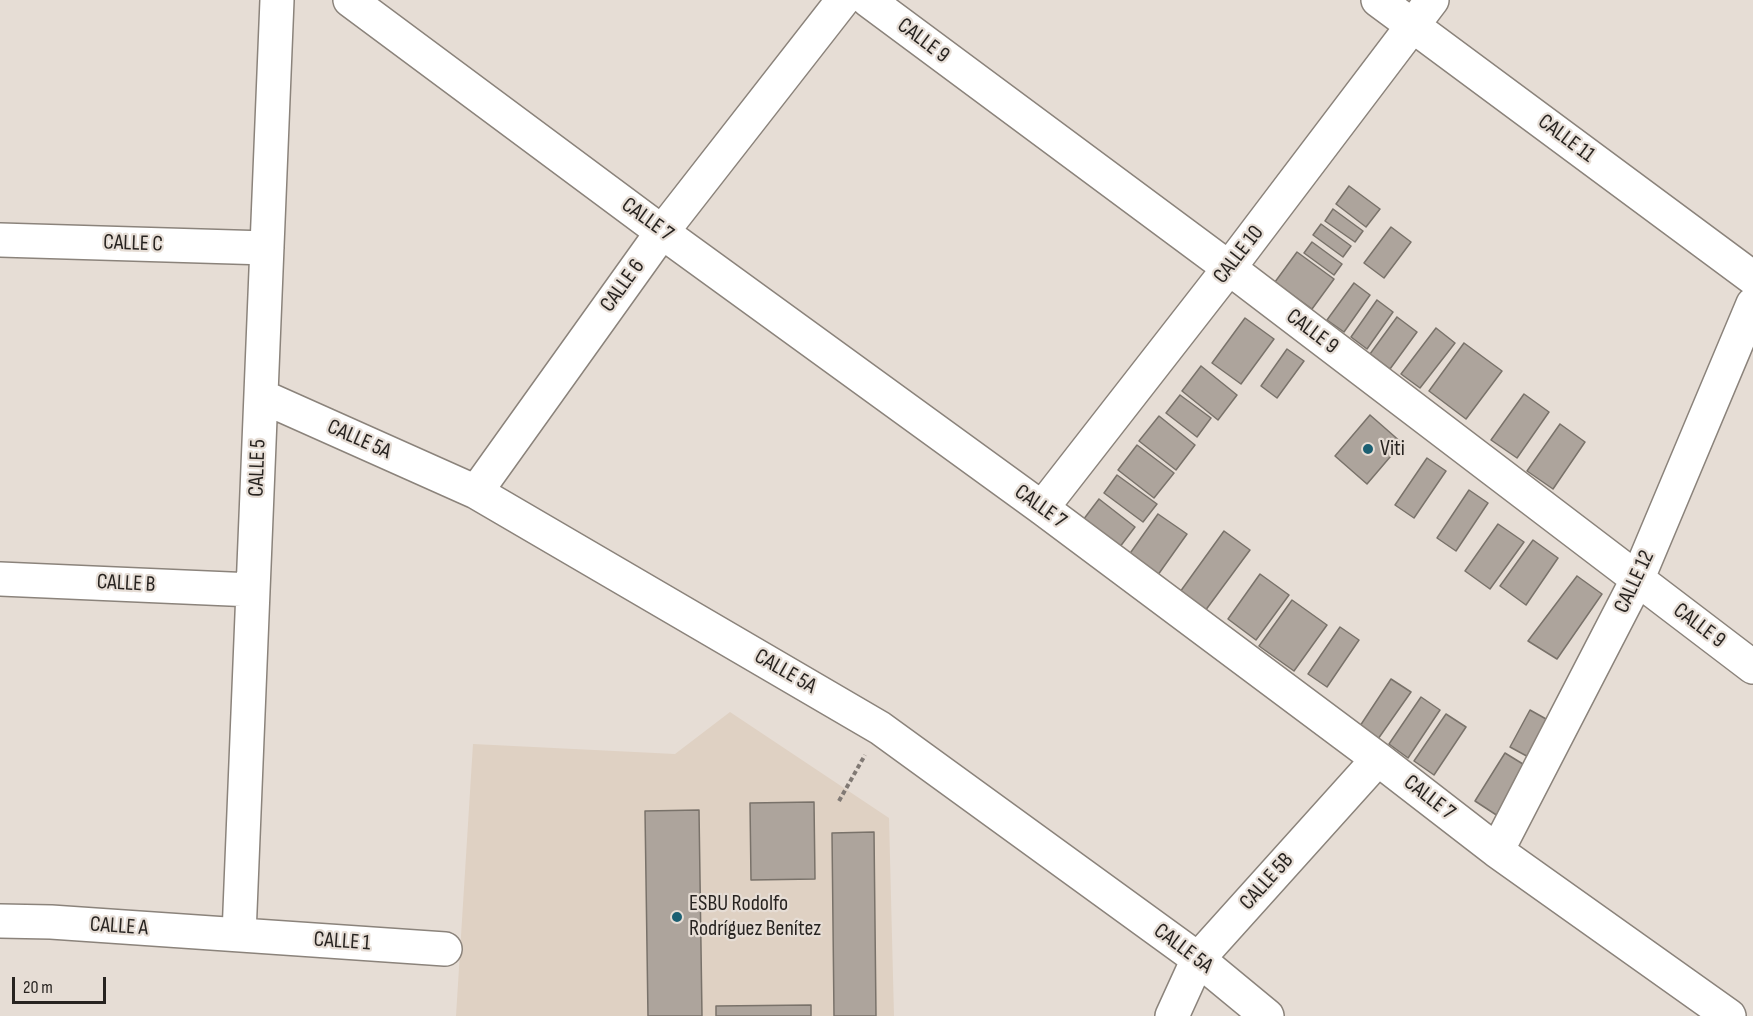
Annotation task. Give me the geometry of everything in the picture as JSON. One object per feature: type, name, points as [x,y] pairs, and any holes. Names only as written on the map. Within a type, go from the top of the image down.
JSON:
[{"type":"street","name":"CALLE 5","points":[[239,935],[277,0]]},
{"type":"street","name":"CALLE 7","points":[[350,0],[662,232],[1042,508],[1378,759],[1497,851],[1729,1016]]},
{"type":"street","name":"CALLE 6","points":[[476,492],[662,232],[843,0]]},
{"type":"street","name":"CALLE 9","points":[[868,0],[1229,268],[1753,668]]},
{"type":"street","name":"CALLE 11","points":[[1378,0],[1423,13],[1753,278]]},
{"type":"street","name":"CALLE 10","points":[[1042,508],[1229,268],[1423,13]]},
{"type":"street","name":"CALLE C","points":[[0,240],[267,248]]},
{"type":"street","name":"CALLE 12","points":[[1497,851],[1637,580],[1753,304]]},
{"type":"street","name":"CALLE 5A","points":[[261,396],[476,492],[880,728],[1198,959],[1267,1016]]},
{"type":"street","name":"CALLE B","points":[[0,579],[253,590]]},
{"type":"street","name":"CALLE 5B","points":[[1172,1016],[1198,959],[1378,759]]},
{"type":"street","name":"CALLE A","points":[[0,921],[51,922],[239,935]]},
{"type":"street","name":"CALLE 1","points":[[239,935],[445,949]]},
{"type":"path","points":[[839,801],[880,728]]},
{"type":"shaded area","name":"ESBU Rodolfo Rodríguez Benítez","points":[[730,712],[889,818],[894,1016],[456,1016],[473,744],[675,754]]},
{"type":"building","points":[[1349,186],[1380,209],[1366,227],[1336,204]]},
{"type":"building","points":[[1333,209],[1363,231],[1355,242],[1325,221]]},
{"type":"building","points":[[1321,224],[1351,246],[1343,257],[1313,235]]},
{"type":"building","points":[[1391,227],[1411,242],[1384,278],[1364,263]]},
{"type":"building","points":[[1312,242],[1342,264],[1334,275],[1304,253]]},
{"type":"building","points":[[1297,252],[1334,279],[1312,309],[1275,282]]},
{"type":"building","points":[[1354,283],[1370,295],[1344,332],[1327,320]]},
{"type":"building","points":[[1377,300],[1393,312],[1367,349],[1351,337]]},
{"type":"building","points":[[1397,317],[1417,332],[1390,369],[1370,354]]},
{"type":"building","points":[[1245,318],[1274,339],[1241,384],[1212,363]]},
{"type":"building","points":[[1436,328],[1455,343],[1420,388],[1401,374]]},
{"type":"building","points":[[1464,343],[1502,371],[1466,419],[1429,391]]},
{"type":"building","points":[[1287,349],[1304,361],[1277,398],[1261,386]]},
{"type":"building","points":[[1201,366],[1237,395],[1218,420],[1182,391]]},
{"type":"building","points":[[1524,394],[1549,412],[1517,458],[1491,440]]},
{"type":"building","points":[[1180,395],[1211,418],[1197,437],[1166,413]]},
{"type":"building","name":"Viti","points":[[1370,415],[1402,443],[1367,484],[1335,456]]},
{"type":"building","points":[[1159,416],[1195,445],[1176,470],[1139,441]]},
{"type":"building","points":[[1560,424],[1585,442],[1553,489],[1527,471]]},
{"type":"building","points":[[1137,445],[1174,473],[1154,498],[1118,470]]},
{"type":"building","points":[[1427,458],[1446,471],[1414,518],[1395,505]]},
{"type":"building","points":[[1117,475],[1157,504],[1143,522],[1104,493]]},
{"type":"building","points":[[1469,490],[1488,503],[1456,551],[1437,538]]},
{"type":"building","points":[[1099,499],[1135,527],[1116,552],[1080,524]]},
{"type":"building","points":[[1158,514],[1187,534],[1155,579],[1126,559]]},
{"type":"building","points":[[1498,524],[1524,542],[1490,589],[1465,571]]},
{"type":"building","points":[[1224,531],[1250,550],[1205,611],[1180,592]]},
{"type":"building","points":[[1533,540],[1558,558],[1526,605],[1500,586]]},
{"type":"building","points":[[1260,574],[1289,595],[1256,640],[1228,619]]},
{"type":"building","points":[[1577,576],[1602,594],[1557,659],[1528,641]]},
{"type":"building","points":[[1292,600],[1327,625],[1294,671],[1259,646]]},
{"type":"building","points":[[1340,627],[1359,640],[1327,687],[1308,674]]},
{"type":"building","points":[[1391,679],[1411,692],[1378,739],[1360,726]]},
{"type":"building","points":[[1421,697],[1440,710],[1408,758],[1389,744]]},
{"type":"building","points":[[1530,710],[1555,724],[1534,760],[1510,747]]},
{"type":"building","points":[[1446,714],[1466,727],[1434,775],[1414,761]]},
{"type":"building","points":[[1505,753],[1531,769],[1501,818],[1475,801]]},
{"type":"building","points":[[814,802],[815,879],[751,880],[750,803]]},
{"type":"building","points":[[699,810],[702,1016],[648,1016],[645,811]]},
{"type":"building","points":[[874,832],[876,1016],[834,1016],[832,833]]},
{"type":"building","points":[[811,1005],[811,1016],[716,1016],[716,1006]]},
{"type":"place","name":"Viti","points":[[1368,449]]},
{"type":"place","name":"ESBU Rodolfo Rodríguez Benítez","points":[[677,917]]}]
